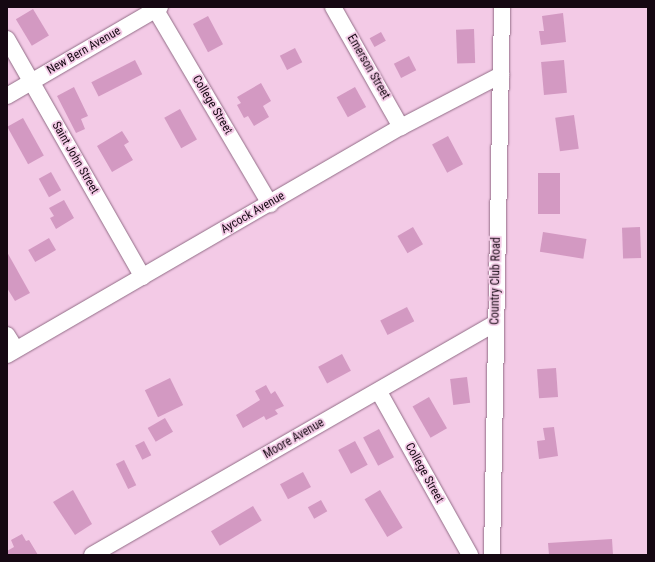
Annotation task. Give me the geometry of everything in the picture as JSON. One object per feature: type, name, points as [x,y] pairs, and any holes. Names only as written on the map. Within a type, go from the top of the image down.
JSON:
[{"type":"street","name":"Emerson Street","points":[[333,7],[402,127]]},
{"type":"street","name":"Country Club Road","points":[[492,555],[502,7]]},
{"type":"street","name":"New Bern Avenue","points":[[7,96],[157,8]]},
{"type":"street","name":"College Street","points":[[157,8],[270,204]]},
{"type":"street","name":"Saint John Street","points":[[7,39],[143,277]]},
{"type":"street","name":"Aycock Avenue","points":[[10,346],[143,277],[402,127],[501,74]]},
{"type":"street","name":"Moore Avenue","points":[[92,555],[496,323]]},
{"type":"street","name":"College Street","points":[[378,392],[470,555]]},
{"type":"building","points":[[33,9],[49,36],[32,46],[16,19]]},
{"type":"building","points":[[563,13],[566,42],[541,45],[539,31],[544,31],[542,16]]},
{"type":"building","points":[[208,16],[223,44],[208,52],[193,24]]},
{"type":"building","points":[[474,29],[475,63],[457,64],[456,30]]},
{"type":"building","points":[[381,32],[386,41],[374,47],[370,38]]},
{"type":"building","points":[[295,48],[302,62],[287,70],[280,56]]},
{"type":"building","points":[[409,56],[416,70],[401,78],[394,64]]},
{"type":"building","points":[[135,60],[142,74],[99,97],[91,82]]},
{"type":"building","points":[[564,60],[567,93],[544,95],[541,62]]},
{"type":"building","points":[[261,83],[271,101],[263,106],[269,117],[254,126],[248,116],[244,118],[237,105],[241,103],[237,97]]},
{"type":"building","points":[[74,87],[88,116],[81,119],[85,129],[76,133],[57,96]]},
{"type":"building","points":[[355,87],[366,107],[348,117],[337,97]]},
{"type":"building","points":[[180,109],[197,140],[181,148],[164,118]]},
{"type":"building","points":[[574,115],[579,149],[560,151],[555,118]]},
{"type":"building","points":[[23,118],[44,156],[28,164],[7,127]]},
{"type":"building","points":[[122,131],[129,142],[124,145],[133,160],[112,172],[97,146]]},
{"type":"building","points":[[448,136],[463,164],[447,173],[432,144]]},
{"type":"building","points":[[51,172],[61,190],[49,197],[39,179]]},
{"type":"building","points":[[538,173],[560,173],[560,214],[538,214]]},
{"type":"building","points":[[64,200],[74,218],[56,229],[50,218],[54,216],[49,208]]},
{"type":"building","points":[[413,227],[423,244],[407,253],[397,236]]},
{"type":"building","points":[[640,227],[641,258],[623,259],[622,228]]},
{"type":"building","points":[[543,232],[586,239],[583,259],[540,252]]},
{"type":"building","points":[[49,238],[56,250],[35,262],[28,250]]},
{"type":"building","points":[[7,252],[30,293],[15,301],[7,288]]},
{"type":"building","points":[[407,307],[414,321],[388,335],[380,321]]},
{"type":"building","points":[[342,354],[351,371],[327,383],[318,367]]},
{"type":"building","points":[[556,368],[558,397],[539,398],[537,369]]},
{"type":"building","points":[[467,377],[470,403],[453,405],[450,379]]},
{"type":"building","points":[[170,378],[183,405],[158,417],[145,390]]},
{"type":"building","points":[[266,385],[271,394],[275,391],[284,406],[275,410],[278,414],[266,420],[264,416],[243,428],[236,415],[260,400],[255,391]]},
{"type":"building","points":[[429,397],[447,428],[431,438],[413,406]]},
{"type":"building","points":[[165,418],[173,432],[156,442],[148,428]]},
{"type":"building","points":[[554,427],[558,456],[539,459],[537,441],[545,440],[543,428]]},
{"type":"building","points":[[379,429],[394,457],[378,466],[363,437]]},
{"type":"building","points":[[144,441],[151,455],[142,460],[135,446]]},
{"type":"building","points":[[355,441],[368,465],[351,474],[338,450]]},
{"type":"building","points":[[124,460],[136,485],[128,489],[116,464]]},
{"type":"building","points":[[303,472],[311,487],[288,499],[280,484]]},
{"type":"building","points":[[73,490],[92,524],[75,535],[53,502]]},
{"type":"building","points":[[380,490],[403,528],[387,537],[365,499]]},
{"type":"building","points":[[321,500],[327,511],[314,519],[308,507]]},
{"type":"building","points":[[253,506],[262,521],[220,546],[211,531]]},
{"type":"building","points":[[22,534],[26,541],[29,540],[38,555],[7,555],[7,551],[14,547],[11,540]]},
{"type":"building","points":[[612,539],[613,555],[549,555],[548,543]]}]
